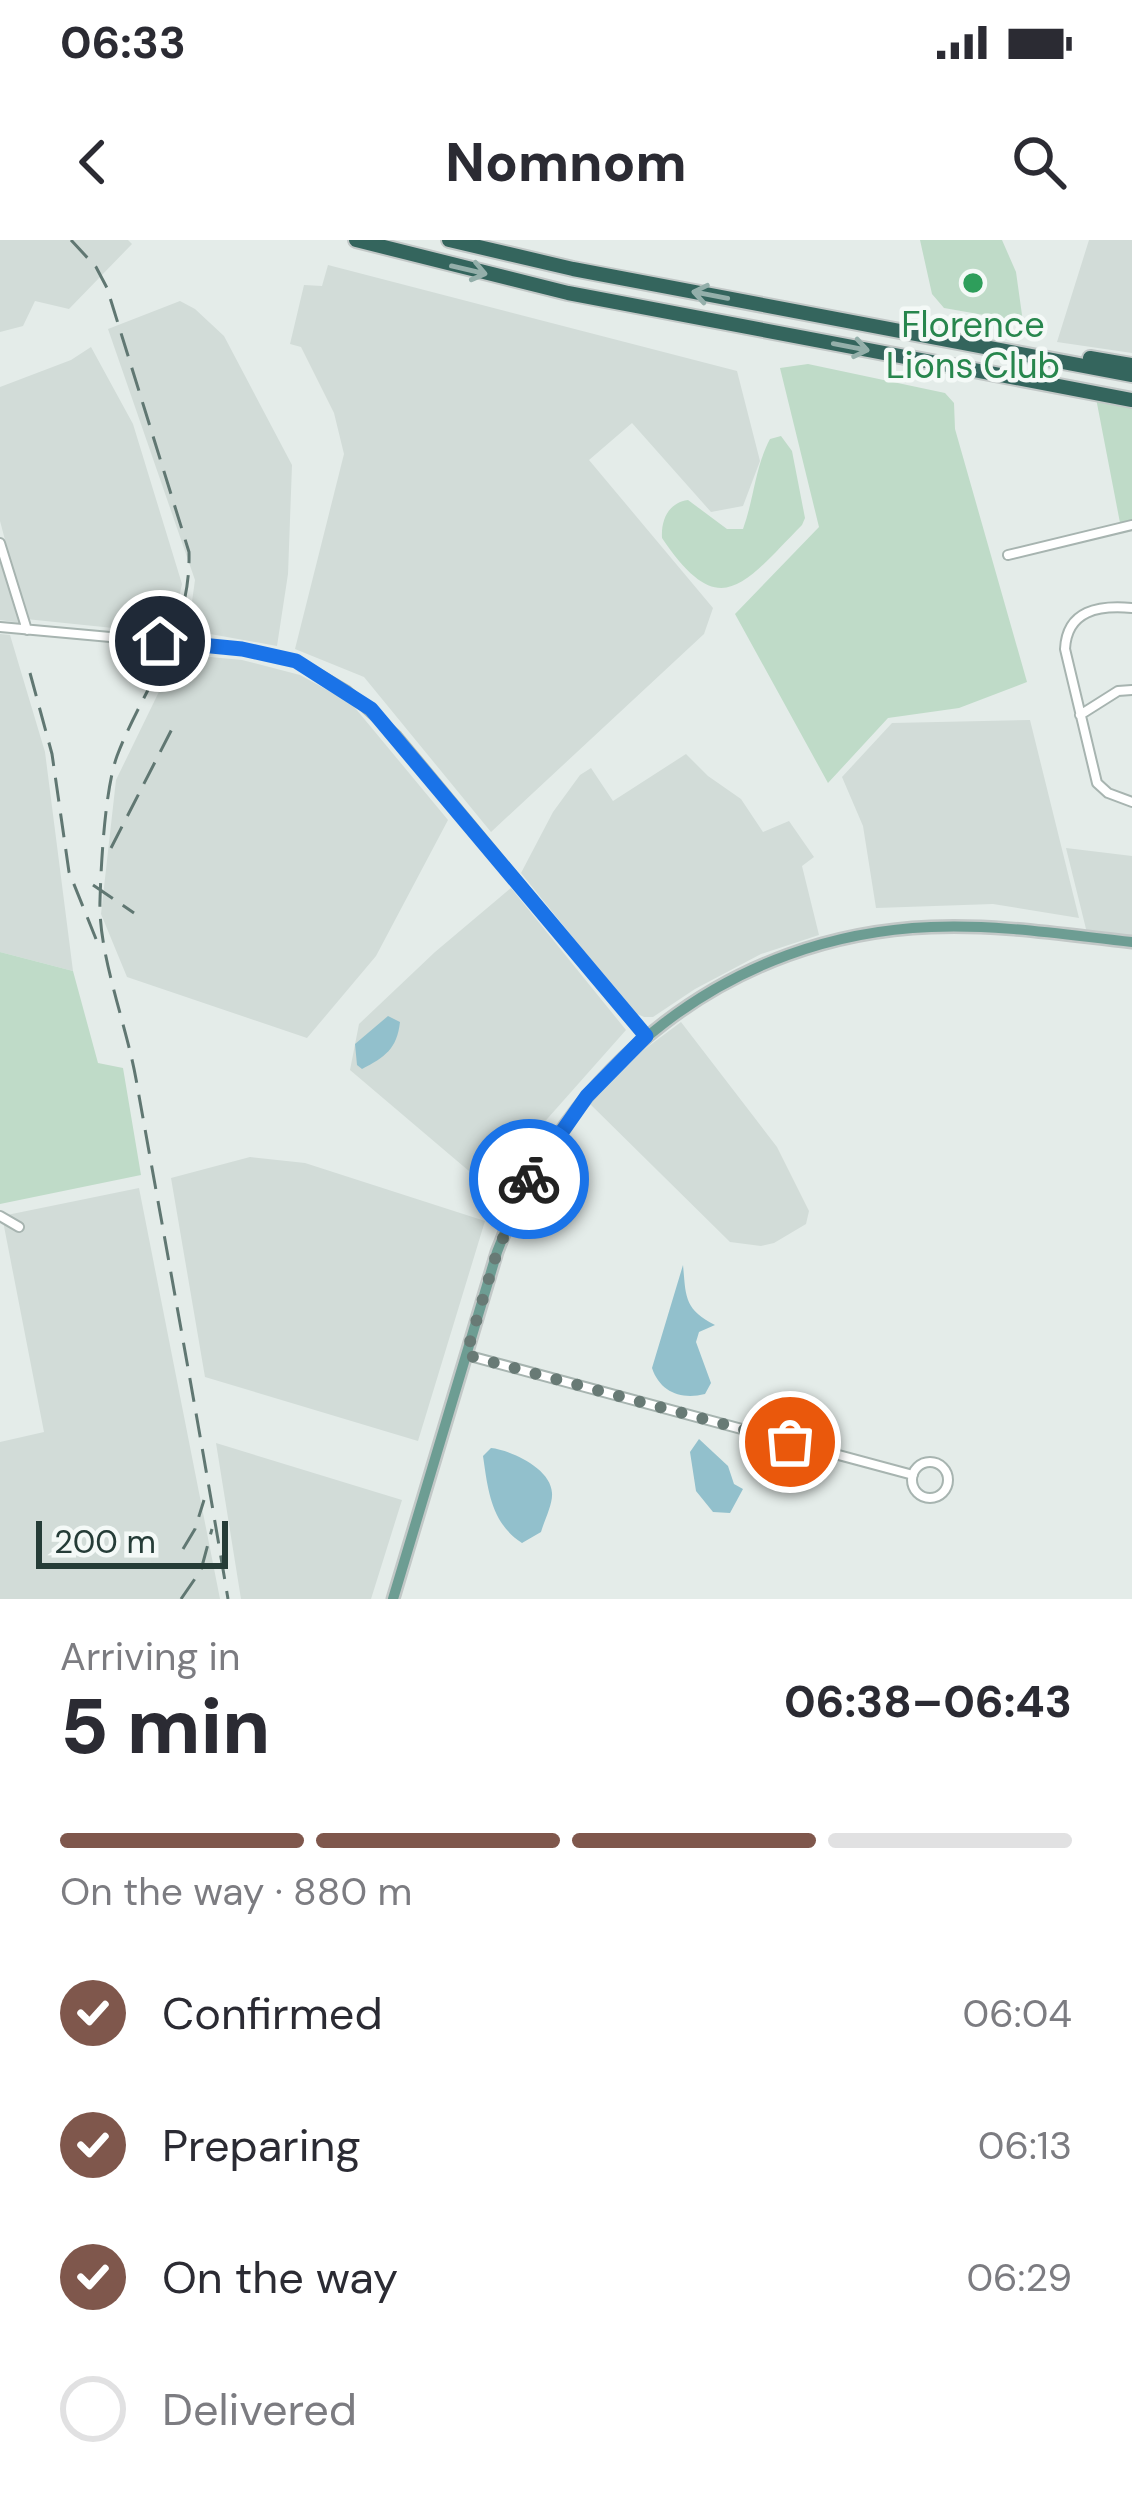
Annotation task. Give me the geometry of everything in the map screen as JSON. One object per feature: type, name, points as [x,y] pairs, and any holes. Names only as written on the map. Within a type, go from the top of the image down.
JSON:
[{"type":"highway","points":[[356,240],[568,293],[1132,400]]},
{"type":"highway","points":[[449,240],[573,269],[1132,376]]},
{"type":"highway","points":[[1032,357],[1078,356],[1132,365]]},
{"type":"main road","points":[[393,1599],[497,1252],[530,1177],[587,1096],[646,1036],[747,971],[841,939],[932,926],[992,927],[1132,942]]},
{"type":"street","points":[[1008,555],[1132,525]]},
{"type":"street","points":[[0,543],[27,630]]},
{"type":"street","points":[[1132,608],[1092,609],[1067,632],[1067,663],[1098,785],[1132,802]]},
{"type":"street","points":[[0,627],[242,649],[296,661],[347,691],[397,736],[646,1036]]},
{"type":"street","points":[[1080,715],[1118,691],[1132,690]]},
{"type":"street","points":[[0,1216],[19,1226]]},
{"type":"street","points":[[466,1355],[913,1475]]},
{"type":"street","points":[[936,1463],[946,1470],[947,1488],[938,1497],[922,1497],[914,1488],[913,1475],[922,1464],[936,1463]]},
{"type":"shaded area","points":[[0,240],[128,240],[132,244],[69,309],[35,301],[23,326],[0,332]]},
{"type":"shaded area","points":[[1089,240],[1132,240],[1132,353],[1057,342]]},
{"type":"shaded area","points":[[328,265],[737,371],[760,461],[743,506],[711,512],[632,423],[589,460],[713,608],[704,634],[491,832],[364,677],[295,649],[344,454],[334,413],[301,347],[290,344],[304,285],[322,286]]},
{"type":"shaded area","points":[[180,301],[224,336],[292,465],[288,574],[277,646],[188,630],[195,580],[108,329]]},
{"type":"shaded area","points":[[91,347],[133,424],[182,584],[171,634],[26,619],[0,521],[0,387],[71,360]]},
{"type":"shaded area","points":[[0,555],[21,623],[0,620]]},
{"type":"shaded area","points":[[0,634],[10,635],[45,752],[73,971],[0,952]]},
{"type":"shaded area","points":[[189,655],[242,660],[300,675],[351,703],[448,820],[376,956],[307,1038],[127,977],[101,914],[116,780],[172,665]]},
{"type":"shaded area","points":[[1030,720],[1079,918],[993,904],[876,908],[863,826],[842,777],[892,723]]},
{"type":"shaded area","points":[[686,754],[741,799],[763,832],[789,821],[814,857],[802,866],[819,935],[761,954],[653,1017],[644,1017],[633,1012],[521,873],[553,812],[580,775],[591,768],[613,801]]},
{"type":"shaded area","points":[[1066,848],[1132,856],[1132,942],[1088,937]]},
{"type":"shaded area","points":[[511,888],[626,1030],[540,1127],[496,1194],[350,1070],[359,1024]]},
{"type":"shaded area","points":[[681,1022],[777,1147],[809,1211],[806,1224],[774,1243],[730,1242],[588,1102],[622,1066]]},
{"type":"shaded area","points":[[250,1157],[305,1163],[485,1221],[418,1441],[205,1377],[171,1178]]},
{"type":"shaded area","points":[[139,1188],[220,1599],[0,1599],[0,1442],[44,1432],[2,1216]]},
{"type":"shaded area","points":[[216,1443],[402,1500],[371,1599],[241,1599]]},
{"type":"green space","name":"Florence Lions Club","points":[[920,240],[1002,240],[1016,272],[1023,322],[944,308],[932,294]]},
{"type":"green space","points":[[808,364],[945,393],[954,403],[955,429],[1027,682],[959,708],[888,718],[828,783],[735,614],[819,527],[780,368]]},
{"type":"green space","points":[[1095,393],[1132,400],[1132,525],[1121,528]]},
{"type":"green space","points":[[781,436],[792,451],[805,518],[802,525],[747,578],[716,588],[700,581],[662,538],[667,513],[688,500],[727,529],[743,529],[765,450],[770,439]]},
{"type":"green space","points":[[0,952],[73,971],[98,1063],[123,1068],[141,1175],[0,1204]]},
{"type":"water","points":[[388,1016],[400,1022],[393,1046],[362,1069],[357,1065],[355,1044]]},
{"type":"water","points":[[683,1265],[688,1301],[715,1325],[699,1332],[696,1342],[711,1383],[705,1394],[696,1396],[666,1388],[652,1368]]},
{"type":"water","points":[[699,1439],[728,1466],[734,1484],[743,1489],[730,1513],[713,1512],[696,1491],[690,1452]]},
{"type":"water","points":[[491,1448],[528,1462],[550,1484],[551,1502],[541,1532],[522,1543],[504,1526],[493,1505],[483,1456]]},
{"type":"railway","points":[[71,240],[96,267],[107,288],[189,552],[188,581],[174,634],[113,770],[100,900],[108,966],[136,1079],[228,1599]]},
{"type":"railway","points":[[30,673],[52,754],[69,872],[96,939]]},
{"type":"railway","points":[[111,848],[174,725]]},
{"type":"railway","points":[[93,885],[134,913]]},
{"type":"railway","points":[[183,1549],[204,1500]]},
{"type":"railway","points":[[181,1599],[201,1570],[212,1529]]},
{"type":"way so far","points":[[529,1179],[497,1252],[466,1355],[790,1442]]},
{"type":"place","name":"Florence Lions Club","points":[[973,283]]},
{"type":"route","points":[[160,641],[242,649],[296,661],[371,709],[646,1036],[587,1096],[529,1179]]}]
